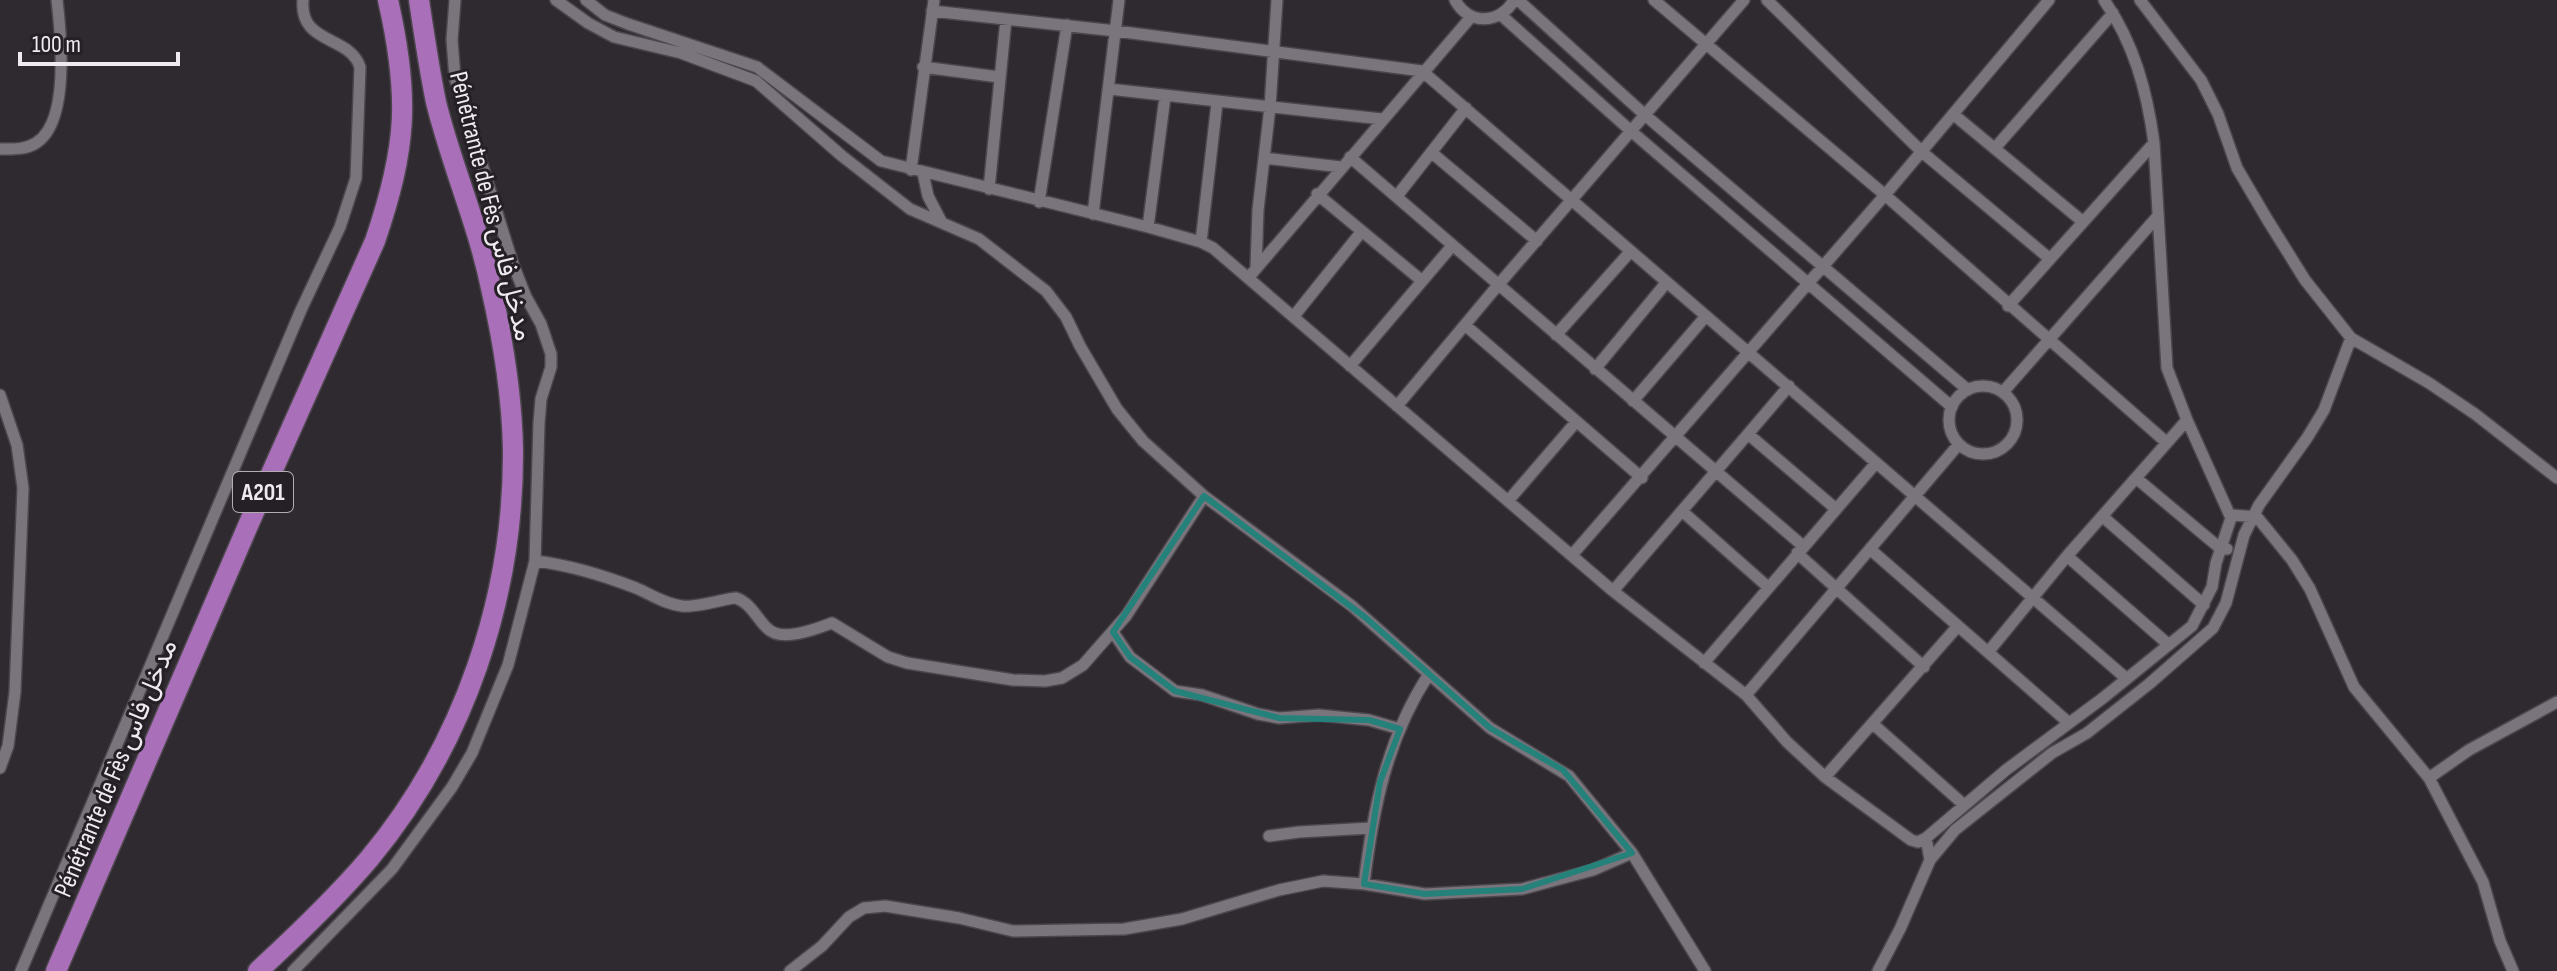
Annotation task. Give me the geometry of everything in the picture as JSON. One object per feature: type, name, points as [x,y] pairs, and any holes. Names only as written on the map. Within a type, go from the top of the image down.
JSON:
[{"type":"highway","name":"Pénétrante de Fès مدخل فاس","points":[[56,971],[250,521],[375,241],[399,158],[404,97],[401,64],[388,0]]},
{"type":"highway","name":"Pénétrante de Fès مدخل فاس","points":[[258,971],[310,923],[371,857],[425,778],[445,743],[475,672],[499,592],[506,553],[513,448],[500,333],[490,284],[437,102],[419,0]]},
{"type":"street","points":[[0,149],[38,142],[50,125],[61,67],[57,0]]},
{"type":"street","points":[[21,971],[295,324],[340,227],[356,178],[358,60],[349,51],[309,27],[304,17],[303,0]]},
{"type":"street","points":[[293,971],[392,869],[452,787],[472,753],[508,665],[535,561],[539,423],[551,354],[545,333],[513,264],[455,78],[452,40],[455,0]]},
{"type":"street","points":[[556,0],[614,37],[681,53],[756,81],[842,156],[910,209],[979,239],[1053,298],[1128,426],[1204,496],[1352,606],[1503,738],[1554,764],[1569,776],[1632,853],[1703,970]]},
{"type":"street","points":[[586,0],[605,15],[757,67],[870,155],[894,166],[1201,242],[1252,272],[1294,316],[1350,366],[1613,591],[1746,695],[1787,742],[1825,777],[1918,842],[2192,626],[2204,605],[2232,515],[2187,420],[2167,368],[2154,143],[2145,92],[2127,37],[2104,0]]},
{"type":"street","points":[[1093,214],[1119,0]]},
{"type":"street","points":[[1252,272],[1270,107],[1277,0]]},
{"type":"street","points":[[1455,0],[1460,9],[1471,17],[1486,20],[1501,15],[1516,0],[1645,115],[1968,390]]},
{"type":"street","points":[[1654,0],[1885,195],[2046,340],[2166,442]]},
{"type":"street","points":[[1397,406],[1744,0]]},
{"type":"street","points":[[1767,0],[1922,152],[2050,259]]},
{"type":"street","points":[[1572,555],[1808,285],[2049,0]]},
{"type":"street","points":[[2140,0],[2201,80],[2218,114],[2237,168],[2305,280],[2351,338],[2475,414],[2557,478]]},
{"type":"street","points":[[942,223],[917,171],[923,67],[933,5],[1006,19],[1422,71],[2127,679]]},
{"type":"street","points":[[1995,148],[2113,13]]},
{"type":"street","points":[[1501,15],[1952,407]]},
{"type":"street","points":[[1252,272],[1471,17]]},
{"type":"street","points":[[989,189],[1006,19]]},
{"type":"street","points":[[1039,202],[1067,25]]},
{"type":"street","points":[[923,67],[999,77]]},
{"type":"street","points":[[1109,89],[1382,119]]},
{"type":"street","points":[[1148,227],[1165,97]]},
{"type":"street","points":[[1201,242],[1217,103]]},
{"type":"street","points":[[1397,196],[1466,108]]},
{"type":"street","points":[[1953,114],[2082,221]]},
{"type":"street","points":[[2008,306],[2154,143]]},
{"type":"street","points":[[1432,153],[1537,241]]},
{"type":"street","points":[[1350,157],[1716,473],[1924,667]]},
{"type":"street","points":[[1264,158],[1341,167]]},
{"type":"street","points":[[1317,194],[1421,280]]},
{"type":"street","points":[[2003,392],[2157,217]]},
{"type":"street","points":[[1294,316],[1362,231]]},
{"type":"street","points":[[1350,366],[1452,246]]},
{"type":"street","points":[[1556,335],[1630,252]]},
{"type":"street","points":[[1595,369],[1666,283]]},
{"type":"street","points":[[1633,401],[1706,316]]},
{"type":"street","points":[[1465,325],[1642,478]]},
{"type":"street","points":[[1878,971],[1930,860],[1955,830],[2052,753],[2087,733],[2206,634],[2226,603],[2240,547],[2254,515],[2324,410],[2351,338]]},
{"type":"street","points":[[1613,591],[1789,386]]},
{"type":"street","points":[[1979,387],[1991,387],[2003,392],[2015,408],[2017,419],[2010,442],[2001,449],[1981,454],[1959,444],[1951,431],[1950,420],[1958,397],[1979,387]]},
{"type":"street","points":[[0,395],[17,445],[23,488],[15,692],[8,746],[0,768]]},
{"type":"street","points":[[1989,651],[2067,556],[2187,420]]},
{"type":"street","points":[[1508,501],[1576,422]]},
{"type":"street","points":[[1748,434],[1836,509]]},
{"type":"street","points":[[1746,695],[1959,444]]},
{"type":"street","points":[[1704,663],[1876,463]]},
{"type":"street","points":[[2136,478],[2221,549],[2240,547]]},
{"type":"street","points":[[535,561],[611,580],[679,606],[705,606],[737,599],[758,615],[774,633],[795,633],[832,623],[898,661],[1013,680],[1045,681],[1067,676],[1083,665],[1113,632],[1157,571],[1204,496]]},
{"type":"street","points":[[1683,512],[1768,587]]},
{"type":"street","points":[[2232,515],[2254,515]]},
{"type":"street","points":[[2254,515],[2292,560],[2310,589],[2354,687],[2429,778],[2483,882],[2500,941],[2513,971]]},
{"type":"street","points":[[2102,516],[2204,605]]},
{"type":"street","points":[[1871,550],[2069,723]]},
{"type":"street","points":[[2067,556],[2169,645]]},
{"type":"street","points":[[1825,777],[1958,626]]},
{"type":"street","points":[[1113,632],[1130,657],[1175,691],[1202,695],[1279,718],[1319,715],[1369,720],[1400,729]]},
{"type":"street","points":[[1364,884],[1371,828],[1385,767],[1400,729],[1429,674]]},
{"type":"street","points":[[2429,778],[2469,750],[2557,702]]},
{"type":"street","points":[[1873,724],[1963,804]]},
{"type":"street","points":[[1269,836],[1371,828]]},
{"type":"street","points":[[1926,838],[1930,860]]},
{"type":"street","points":[[790,971],[822,946],[849,917],[864,908],[885,906],[959,918],[1013,931],[1124,929],[1182,919],[1305,883],[1336,880],[1425,894],[1522,889],[1593,870],[1632,853]]},
{"type":"highlighted area","points":[[1204,496],[1366,618],[1490,728],[1563,770],[1632,853],[1522,889],[1425,894],[1364,884],[1380,782],[1400,729],[1369,720],[1279,718],[1175,691],[1130,657],[1113,632]]}]
